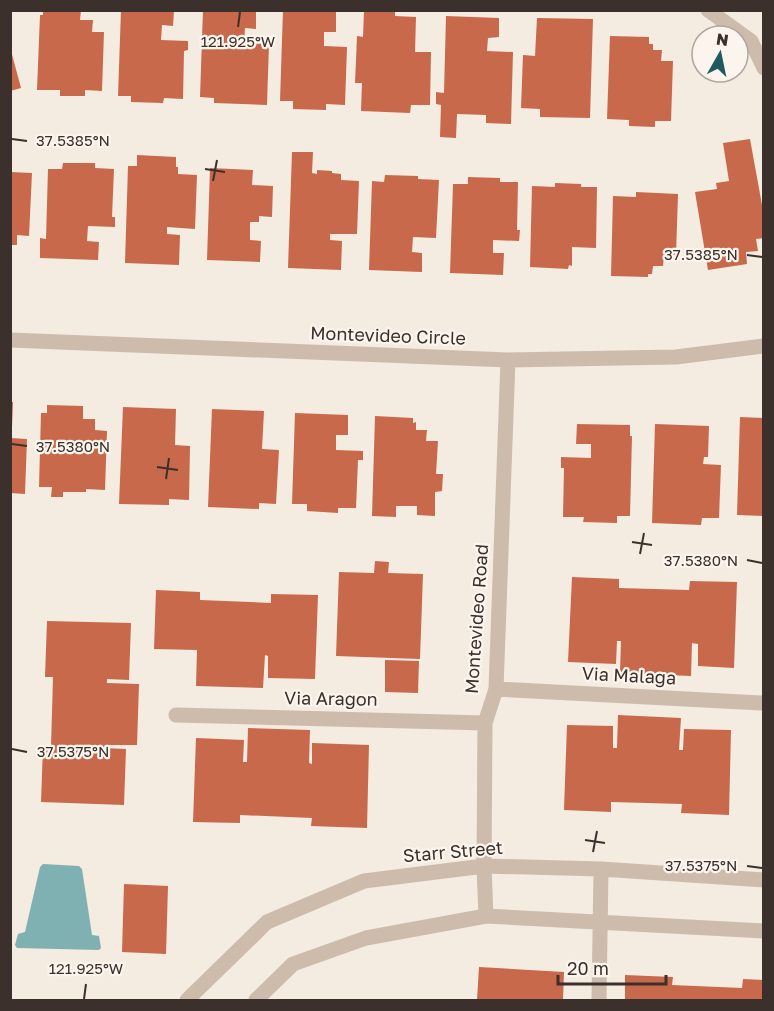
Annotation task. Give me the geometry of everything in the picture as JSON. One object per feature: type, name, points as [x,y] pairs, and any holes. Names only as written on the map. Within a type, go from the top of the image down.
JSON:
[{"type":"street","points":[[708,10],[751,41],[764,68]]},
{"type":"street","name":"Montevideo Circle","points":[[10,340],[508,360],[676,357],[764,346]]},
{"type":"street","name":"Montevideo Road","points":[[486,916],[485,723],[496,689],[508,360]]},
{"type":"street","name":"Via Malaga","points":[[496,689],[761,702]]},
{"type":"street","name":"Via Aragon","points":[[176,715],[485,723]]},
{"type":"street","name":"Starr Street","points":[[188,1000],[267,922],[364,881],[484,866],[601,869],[764,880]]},
{"type":"street","points":[[599,1000],[601,869]]},
{"type":"street","points":[[256,1000],[293,964],[366,938],[486,916],[764,932]]},
{"type":"water","points":[[43,864],[79,866],[82,869],[92,935],[99,936],[101,948],[99,950],[17,948],[15,945],[18,934],[25,932],[40,867]]},
{"type":"building","points":[[43,10],[81,10],[80,20],[93,20],[92,32],[104,32],[102,91],[85,90],[85,96],[60,96],[60,90],[37,90],[40,15],[43,15]]},
{"type":"building","points":[[121,10],[174,10],[173,26],[162,25],[161,40],[188,41],[188,50],[184,51],[183,99],[164,98],[163,103],[131,102],[131,96],[118,96]]},
{"type":"building","points":[[203,10],[256,10],[256,29],[245,28],[244,43],[269,44],[267,105],[214,103],[214,98],[200,97]]},
{"type":"building","points":[[283,10],[336,12],[336,32],[324,32],[324,46],[347,47],[345,105],[326,104],[326,110],[293,109],[293,101],[280,101]]},
{"type":"building","points":[[364,11],[395,12],[395,16],[416,17],[415,52],[431,52],[430,105],[411,105],[410,113],[361,111],[362,83],[355,83],[357,36],[363,37]]},
{"type":"building","points":[[446,16],[499,18],[499,37],[488,38],[487,51],[513,52],[511,124],[486,123],[486,115],[457,114],[456,138],[440,137],[441,105],[436,104],[436,92],[444,93]]},
{"type":"building","points":[[537,18],[593,19],[590,118],[540,117],[540,109],[521,108],[523,55],[535,56]]},
{"type":"building","points":[[610,36],[649,37],[649,44],[653,44],[653,50],[662,50],[661,61],[673,61],[671,121],[655,121],[655,127],[629,126],[629,120],[607,119]]},
{"type":"building","points":[[10,47],[21,88],[10,91]]},
{"type":"building","points":[[750,139],[764,216],[764,238],[756,239],[758,251],[746,252],[747,264],[708,270],[695,192],[717,189],[716,183],[729,181],[723,143]]},
{"type":"building","points":[[292,152],[313,152],[312,173],[317,174],[317,170],[332,171],[332,173],[341,174],[341,180],[359,181],[357,234],[330,234],[330,240],[342,241],[341,270],[288,268]]},
{"type":"building","points":[[137,155],[176,157],[178,174],[197,175],[195,229],[167,227],[167,234],[180,235],[179,265],[125,263],[128,166],[137,166]]},
{"type":"building","points":[[63,163],[95,163],[95,168],[114,169],[112,217],[115,217],[115,227],[88,226],[87,241],[99,242],[98,260],[40,258],[40,238],[46,239],[48,169],[62,169]]},
{"type":"building","points":[[210,168],[253,170],[252,185],[273,186],[272,217],[259,216],[259,222],[250,222],[250,240],[261,241],[260,262],[207,260]]},
{"type":"building","points":[[10,172],[32,173],[29,236],[17,235],[17,245],[10,245]]},
{"type":"building","points":[[385,175],[418,176],[418,179],[439,180],[436,238],[413,237],[412,252],[422,253],[422,272],[369,270],[372,181],[384,182]]},
{"type":"building","points":[[468,177],[500,178],[500,182],[518,182],[517,230],[520,230],[519,241],[493,240],[493,253],[504,253],[503,275],[450,273],[453,184],[468,184]]},
{"type":"building","points":[[555,183],[597,187],[596,248],[572,247],[572,266],[569,265],[568,269],[530,267],[532,186],[555,187]]},
{"type":"building","points":[[636,192],[678,194],[676,255],[664,255],[663,266],[653,266],[652,274],[648,274],[648,277],[611,276],[613,196],[636,197]]},
{"type":"building","points":[[10,402],[13,402],[12,428],[10,428]]},
{"type":"building","points":[[47,405],[83,406],[83,419],[95,419],[95,430],[107,431],[105,490],[86,489],[86,492],[63,492],[63,497],[51,497],[52,487],[39,487],[41,413],[47,413]]},
{"type":"building","points":[[123,407],[176,409],[175,445],[190,446],[189,500],[169,499],[169,505],[119,504]]},
{"type":"building","points":[[212,409],[264,411],[262,449],[279,450],[276,504],[259,503],[259,509],[208,507]]},
{"type":"building","points":[[295,413],[348,415],[348,435],[336,435],[336,450],[363,451],[363,460],[358,460],[356,508],[338,508],[338,513],[307,511],[307,504],[292,504]]},
{"type":"building","points":[[375,416],[413,418],[413,423],[416,422],[416,430],[427,430],[426,441],[438,441],[436,474],[443,474],[442,491],[435,492],[435,516],[417,515],[417,506],[396,506],[396,517],[372,516]]},
{"type":"building","points":[[740,417],[764,418],[764,516],[737,515]]},
{"type":"building","points":[[577,424],[630,425],[630,436],[632,436],[630,516],[617,516],[617,523],[583,522],[584,517],[563,517],[564,468],[561,468],[561,457],[591,458],[591,444],[576,444]]},
{"type":"building","points":[[655,424],[709,426],[708,457],[704,457],[703,464],[721,465],[719,518],[702,518],[701,525],[652,523]]},
{"type":"building","points":[[10,438],[27,439],[25,494],[10,493]]},
{"type":"building","points":[[375,561],[389,562],[388,573],[423,574],[420,659],[336,656],[339,572],[374,573]]},
{"type":"building","points":[[572,577],[619,579],[619,588],[689,590],[690,581],[737,582],[734,668],[698,666],[698,644],[692,643],[691,676],[620,673],[621,641],[617,641],[616,664],[568,662]]},
{"type":"building","points":[[156,590],[200,592],[200,600],[271,603],[271,594],[318,595],[315,679],[268,678],[268,656],[265,655],[263,688],[196,686],[197,650],[154,649]]},
{"type":"building","points":[[47,621],[131,623],[129,680],[107,679],[107,683],[139,684],[137,745],[105,745],[104,748],[126,749],[124,805],[41,802],[43,747],[51,747],[53,677],[45,677]]},
{"type":"building","points":[[385,660],[419,661],[418,693],[385,692]]},
{"type":"building","points":[[618,715],[681,718],[679,750],[683,750],[684,729],[731,730],[729,815],[681,813],[682,804],[611,802],[611,812],[564,810],[567,725],[613,726],[613,748],[617,748]]},
{"type":"building","points":[[248,728],[310,730],[309,763],[312,764],[312,743],[369,745],[367,828],[311,826],[312,818],[240,815],[240,823],[193,822],[196,738],[244,740],[243,762],[247,762]]},
{"type":"building","points":[[124,884],[168,886],[166,954],[122,952]]},
{"type":"building","points":[[479,967],[564,972],[563,1000],[477,1000]]},
{"type":"building","points":[[625,975],[673,977],[672,985],[742,988],[743,979],[764,980],[764,1000],[625,1000]]}]
